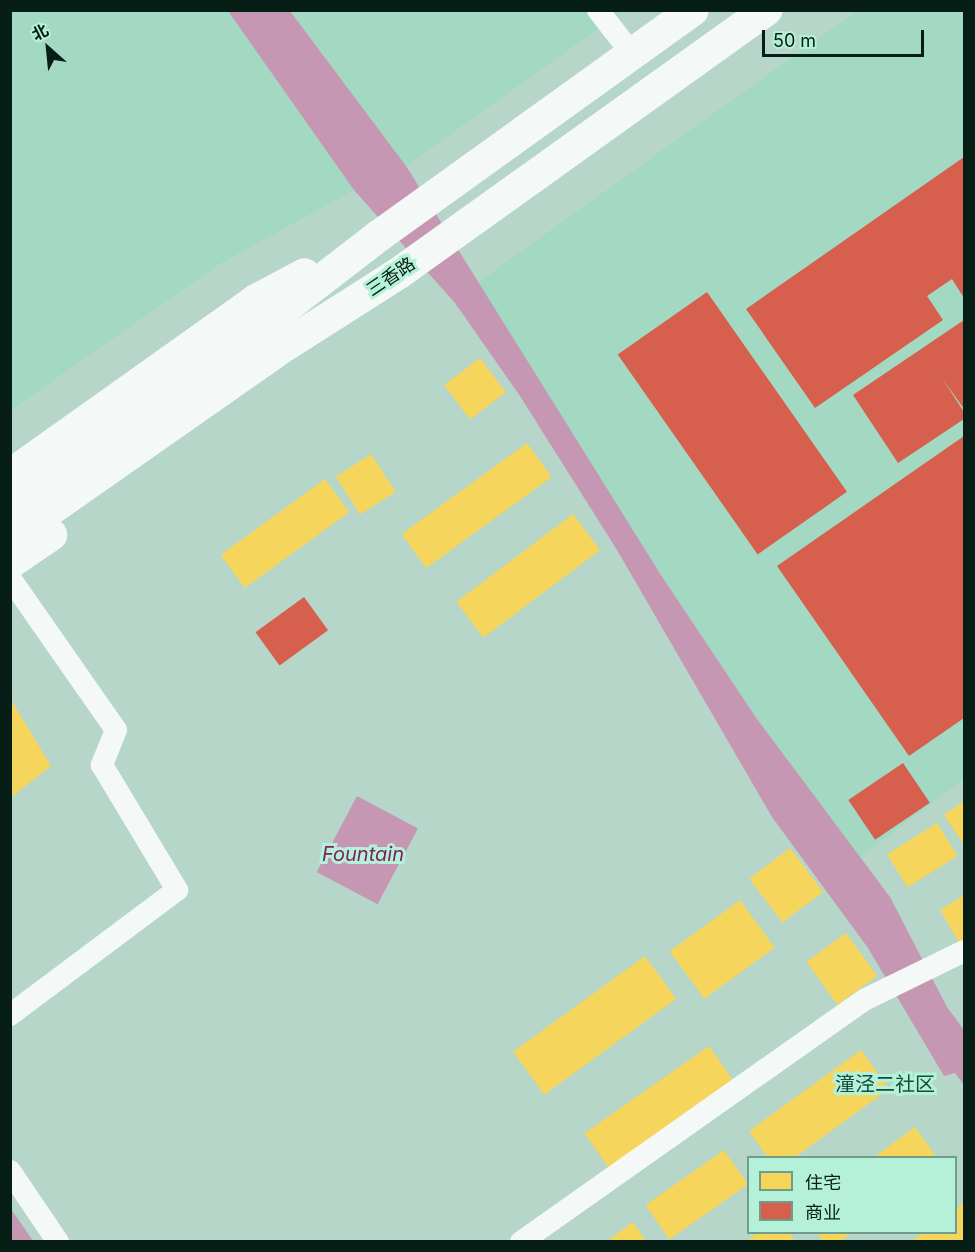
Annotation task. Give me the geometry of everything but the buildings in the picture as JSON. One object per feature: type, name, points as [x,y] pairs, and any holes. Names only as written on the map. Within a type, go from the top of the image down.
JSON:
[{"type":"main road","name":"三香路","points":[[10,538],[277,334],[382,233],[693,10]]},
{"type":"main road","name":"三香路","points":[[10,502],[277,334],[401,271],[767,10]]},
{"type":"main road","points":[[14,464],[256,300],[382,233]]},
{"type":"main road","points":[[10,563],[302,360],[401,271]]},
{"type":"street","points":[[598,10],[632,54]]},
{"type":"street","points":[[10,578],[116,730],[102,765],[177,890],[10,1015]]},
{"type":"street","points":[[521,1242],[889,986],[964,951]]},
{"type":"street","points":[[10,1171],[58,1242]]},
{"type":"shaded area","points":[[11,11],[228,11],[354,190],[221,263],[11,410]]},
{"type":"shaded area","points":[[290,11],[623,11],[406,166]]},
{"type":"shaded area","points":[[857,11],[964,11],[964,779],[860,857],[757,719],[659,572],[477,283]]},
{"type":"water","points":[[228,11],[290,11],[406,166],[659,572],[757,719],[890,897],[947,1007],[964,1030],[964,1085],[955,1073],[944,1076],[868,948],[772,817],[617,550],[520,396],[455,303],[354,190]]},
{"type":"water","name":"Fountain","points":[[357,796],[418,828],[378,904],[317,872]]},
{"type":"water","points":[[11,1209],[33,1241],[11,1241]]},
{"type":"district","name":"潼泾二社区","points":[[885,1084]]}]
